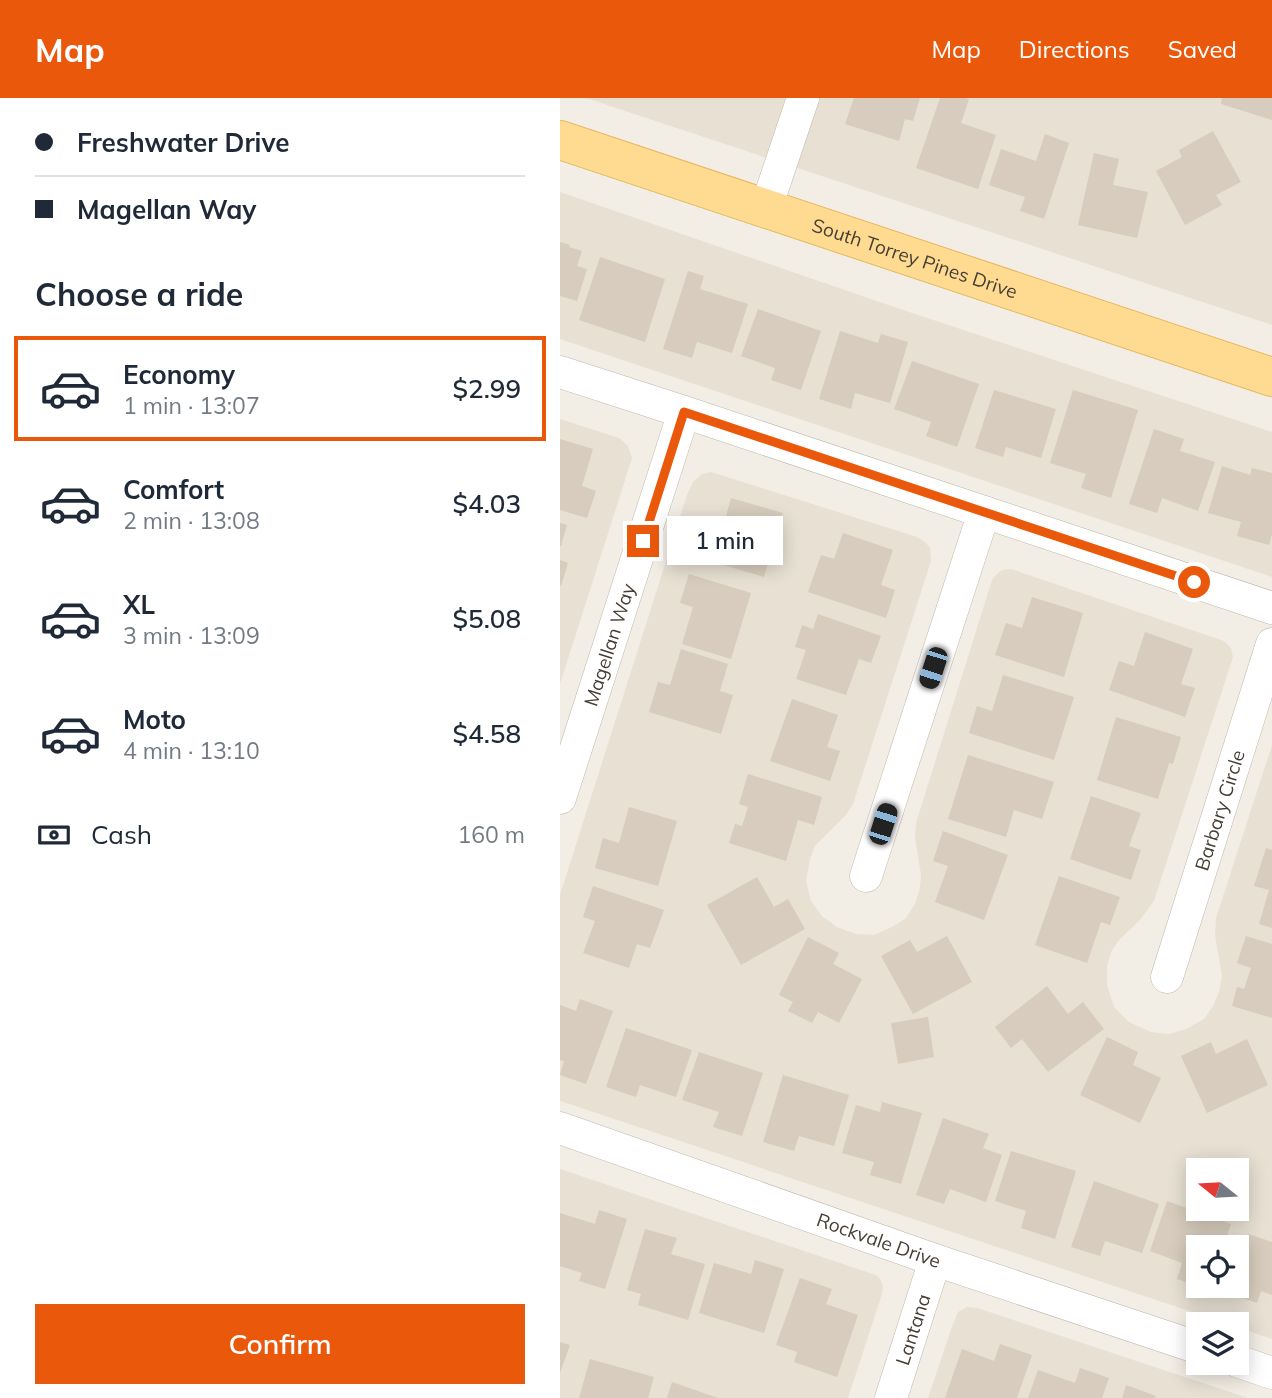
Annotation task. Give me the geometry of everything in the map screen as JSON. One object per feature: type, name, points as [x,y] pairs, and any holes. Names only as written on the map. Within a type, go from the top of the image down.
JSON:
[{"type":"main road","name":"South Torrey Pines Drive","points":[[560,140],[1272,377]]},
{"type":"street","points":[[766,208],[803,98]]},
{"type":"street","points":[[560,372],[1272,608]]},
{"type":"street","name":"Magellan Way","points":[[560,799],[684,412]]},
{"type":"street","points":[[866,876],[984,512]]},
{"type":"street","name":"Barbary Circle","points":[[1167,977],[1272,644]]},
{"type":"street","name":"Rockvale Drive","points":[[560,1128],[935,1260],[1186,1344]]},
{"type":"street","name":"Lantana","points":[[891,1398],[935,1260]]},
{"type":"street","points":[[1249,1365],[1272,1373]]},
{"type":"shaded area","points":[[586,98],[1272,98],[1272,325]]},
{"type":"shaded area","points":[[560,192],[906,311],[1272,432],[1272,577],[560,339]]},
{"type":"shaded area","points":[[560,419],[619,438],[628,446],[632,458],[560,684]]},
{"type":"shaded area","points":[[711,472],[917,537],[930,548],[931,561],[853,804],[845,816],[815,846],[810,859],[806,881],[811,901],[822,916],[837,927],[856,934],[874,935],[892,927],[906,918],[915,904],[921,875],[915,837],[916,823],[992,580],[1002,570],[1011,569],[1224,641],[1231,648],[1233,657],[1154,901],[1111,952],[1107,966],[1107,985],[1114,1007],[1129,1022],[1151,1032],[1169,1034],[1186,1029],[1204,1019],[1213,1006],[1222,976],[1215,935],[1216,918],[1272,745],[1272,1339],[1249,1331],[1249,1312],[1192,1312],[560,1101],[560,895],[693,482],[702,474]]},
{"type":"shaded area","points":[[560,1169],[876,1275],[883,1286],[882,1294],[848,1398],[560,1398]]},
{"type":"shaded area","points":[[967,1307],[977,1308],[1248,1398],[928,1398],[958,1312]]},
{"type":"building","points":[[854,98],[920,98],[913,121],[905,119],[899,141],[845,124]]},
{"type":"building","points":[[940,98],[969,99],[961,123],[996,135],[978,189],[916,168]]},
{"type":"building","points":[[1222,98],[1272,98],[1272,120],[1221,104]]},
{"type":"building","points":[[1213,131],[1241,182],[1216,195],[1222,205],[1185,225],[1156,171],[1182,157],[1179,150]]},
{"type":"building","points":[[1045,134],[1069,143],[1044,219],[1020,211],[1025,197],[989,185],[1001,149],[1036,161]]},
{"type":"building","points":[[1094,153],[1119,159],[1113,185],[1148,192],[1137,238],[1078,225]]},
{"type":"building","points":[[560,242],[582,251],[577,266],[587,269],[577,301],[560,296]]},
{"type":"building","points":[[600,257],[665,279],[645,342],[579,320]]},
{"type":"building","points":[[688,271],[704,276],[700,289],[748,304],[732,353],[697,342],[692,358],[663,349]]},
{"type":"building","points":[[758,309],[821,331],[801,390],[771,380],[775,368],[741,356]]},
{"type":"building","points":[[840,331],[878,343],[881,334],[908,342],[890,403],[855,393],[851,409],[819,399]]},
{"type":"building","points":[[912,361],[979,384],[957,447],[926,436],[931,422],[894,409]]},
{"type":"building","points":[[994,390],[1056,409],[1041,458],[1006,447],[1003,457],[975,448]]},
{"type":"building","points":[[1073,390],[1138,410],[1111,498],[1081,488],[1086,474],[1050,463]]},
{"type":"building","points":[[1154,429],[1184,439],[1180,451],[1215,462],[1198,511],[1162,498],[1157,513],[1129,504]]},
{"type":"building","points":[[560,439],[593,449],[582,486],[596,491],[587,518],[560,510]]},
{"type":"building","points":[[1222,466],[1250,475],[1252,468],[1272,473],[1272,534],[1269,545],[1237,536],[1241,522],[1208,513]]},
{"type":"building","points":[[731,498],[783,513],[764,577],[696,557],[706,522],[723,527]]},
{"type":"building","points":[[560,523],[567,525],[561,546],[560,546]]},
{"type":"building","points":[[843,533],[893,550],[881,585],[895,590],[886,618],[808,592],[821,555],[834,559]]},
{"type":"building","points":[[560,560],[568,563],[561,586],[560,585]]},
{"type":"building","points":[[689,574],[751,593],[731,659],[682,644],[693,607],[680,603]]},
{"type":"building","points":[[1032,597],[1083,613],[1064,677],[995,655],[1006,623],[1022,628]]},
{"type":"building","points":[[818,614],[881,636],[871,663],[859,659],[846,695],[796,679],[806,650],[795,647],[802,625],[813,629]]},
{"type":"building","points":[[1145,632],[1193,649],[1181,684],[1195,688],[1185,717],[1109,690],[1119,661],[1134,666]]},
{"type":"building","points":[[681,649],[728,664],[720,691],[733,695],[721,734],[649,712],[658,682],[670,685]]},
{"type":"building","points":[[1003,675],[1074,697],[1054,760],[969,733],[977,706],[992,711]]},
{"type":"building","points":[[792,699],[838,715],[827,747],[840,751],[830,781],[770,761]]},
{"type":"building","points":[[1116,717],[1181,737],[1173,764],[1169,763],[1158,799],[1097,780]]},
{"type":"building","points":[[968,755],[1054,782],[1042,819],[1014,810],[1006,837],[948,819]]},
{"type":"building","points":[[748,774],[822,797],[814,825],[798,820],[786,861],[729,843],[735,824],[742,826],[748,807],[739,804]]},
{"type":"building","points":[[1091,796],[1141,813],[1129,846],[1141,850],[1131,880],[1070,859]]},
{"type":"building","points":[[629,807],[677,821],[658,886],[595,868],[603,838],[619,843]]},
{"type":"building","points":[[943,831],[1008,855],[984,920],[935,902],[948,866],[933,861]]},
{"type":"building","points":[[1266,848],[1272,850],[1272,928],[1259,924],[1269,890],[1254,886]]},
{"type":"building","points":[[1059,876],[1120,897],[1110,925],[1101,922],[1087,963],[1035,945]]},
{"type":"building","points":[[757,877],[774,907],[788,899],[805,929],[741,965],[707,905]]},
{"type":"building","points":[[593,886],[664,910],[650,948],[637,944],[629,968],[583,953],[595,921],[583,917]]},
{"type":"building","points":[[947,936],[972,982],[913,1014],[881,956],[910,940],[917,952]]},
{"type":"building","points":[[1246,936],[1272,944],[1272,1018],[1232,1006],[1237,987],[1244,989],[1251,968],[1237,963]]},
{"type":"building","points":[[808,937],[839,953],[833,964],[862,979],[839,1023],[818,1012],[812,1023],[788,1011],[793,1002],[779,995]]},
{"type":"building","points":[[1047,986],[1068,1014],[1083,1002],[1104,1029],[1048,1072],[1022,1039],[1011,1048],[995,1027]]},
{"type":"building","points":[[580,999],[613,1011],[586,1084],[560,1075],[564,1061],[560,1060],[560,1005],[576,1011]]},
{"type":"building","points":[[928,1017],[934,1057],[898,1064],[891,1023]]},
{"type":"building","points":[[626,1028],[692,1050],[676,1097],[640,1085],[636,1097],[606,1087]]},
{"type":"building","points":[[1107,1037],[1138,1052],[1133,1065],[1161,1078],[1140,1123],[1080,1095]]},
{"type":"building","points":[[1247,1039],[1268,1085],[1207,1113],[1181,1056],[1211,1042],[1216,1054]]},
{"type":"building","points":[[699,1052],[763,1073],[742,1136],[713,1127],[719,1112],[682,1100]]},
{"type":"building","points":[[783,1075],[849,1095],[834,1146],[799,1136],[794,1151],[763,1142]]},
{"type":"building","points":[[882,1102],[922,1113],[901,1184],[870,1175],[874,1162],[842,1153],[856,1105],[880,1112]]},
{"type":"building","points":[[943,1118],[989,1134],[983,1148],[1002,1155],[986,1202],[950,1189],[944,1204],[916,1195]]},
{"type":"building","points":[[1011,1151],[1076,1171],[1055,1239],[1021,1228],[1026,1211],[995,1201]]},
{"type":"building","points":[[1094,1181],[1159,1204],[1142,1253],[1105,1241],[1100,1256],[1071,1247]]},
{"type":"building","points":[[1167,1201],[1186,1208],[1186,1222],[1231,1224],[1227,1235],[1186,1235],[1186,1282],[1177,1279],[1182,1263],[1150,1251]]},
{"type":"building","points":[[599,1210],[627,1219],[605,1289],[579,1281],[582,1273],[560,1266],[560,1213],[595,1224]]},
{"type":"building","points":[[645,1229],[677,1238],[671,1254],[705,1264],[688,1320],[638,1305],[641,1294],[627,1290]]},
{"type":"building","points":[[1248,1235],[1272,1242],[1272,1295],[1261,1291],[1257,1303],[1242,1298],[1249,1298]]},
{"type":"building","points":[[755,1260],[784,1269],[764,1333],[699,1313],[714,1263],[751,1274]]},
{"type":"building","points":[[800,1278],[832,1289],[826,1304],[858,1315],[837,1377],[794,1362],[797,1352],[776,1345]]},
{"type":"building","points":[[560,1342],[570,1345],[560,1373]]},
{"type":"building","points":[[1000,1344],[1032,1355],[1017,1398],[945,1398],[962,1349],[994,1361]]},
{"type":"building","points":[[590,1359],[654,1377],[648,1398],[579,1398]]},
{"type":"building","points":[[1080,1368],[1109,1378],[1102,1398],[1028,1398],[1038,1370],[1075,1383]]},
{"type":"building","points":[[672,1382],[718,1398],[667,1398]]},
{"type":"building","points":[[1126,1385],[1156,1396],[1122,1398]]},
{"type":"route","points":[[643,541],[684,412],[1194,582]]}]
